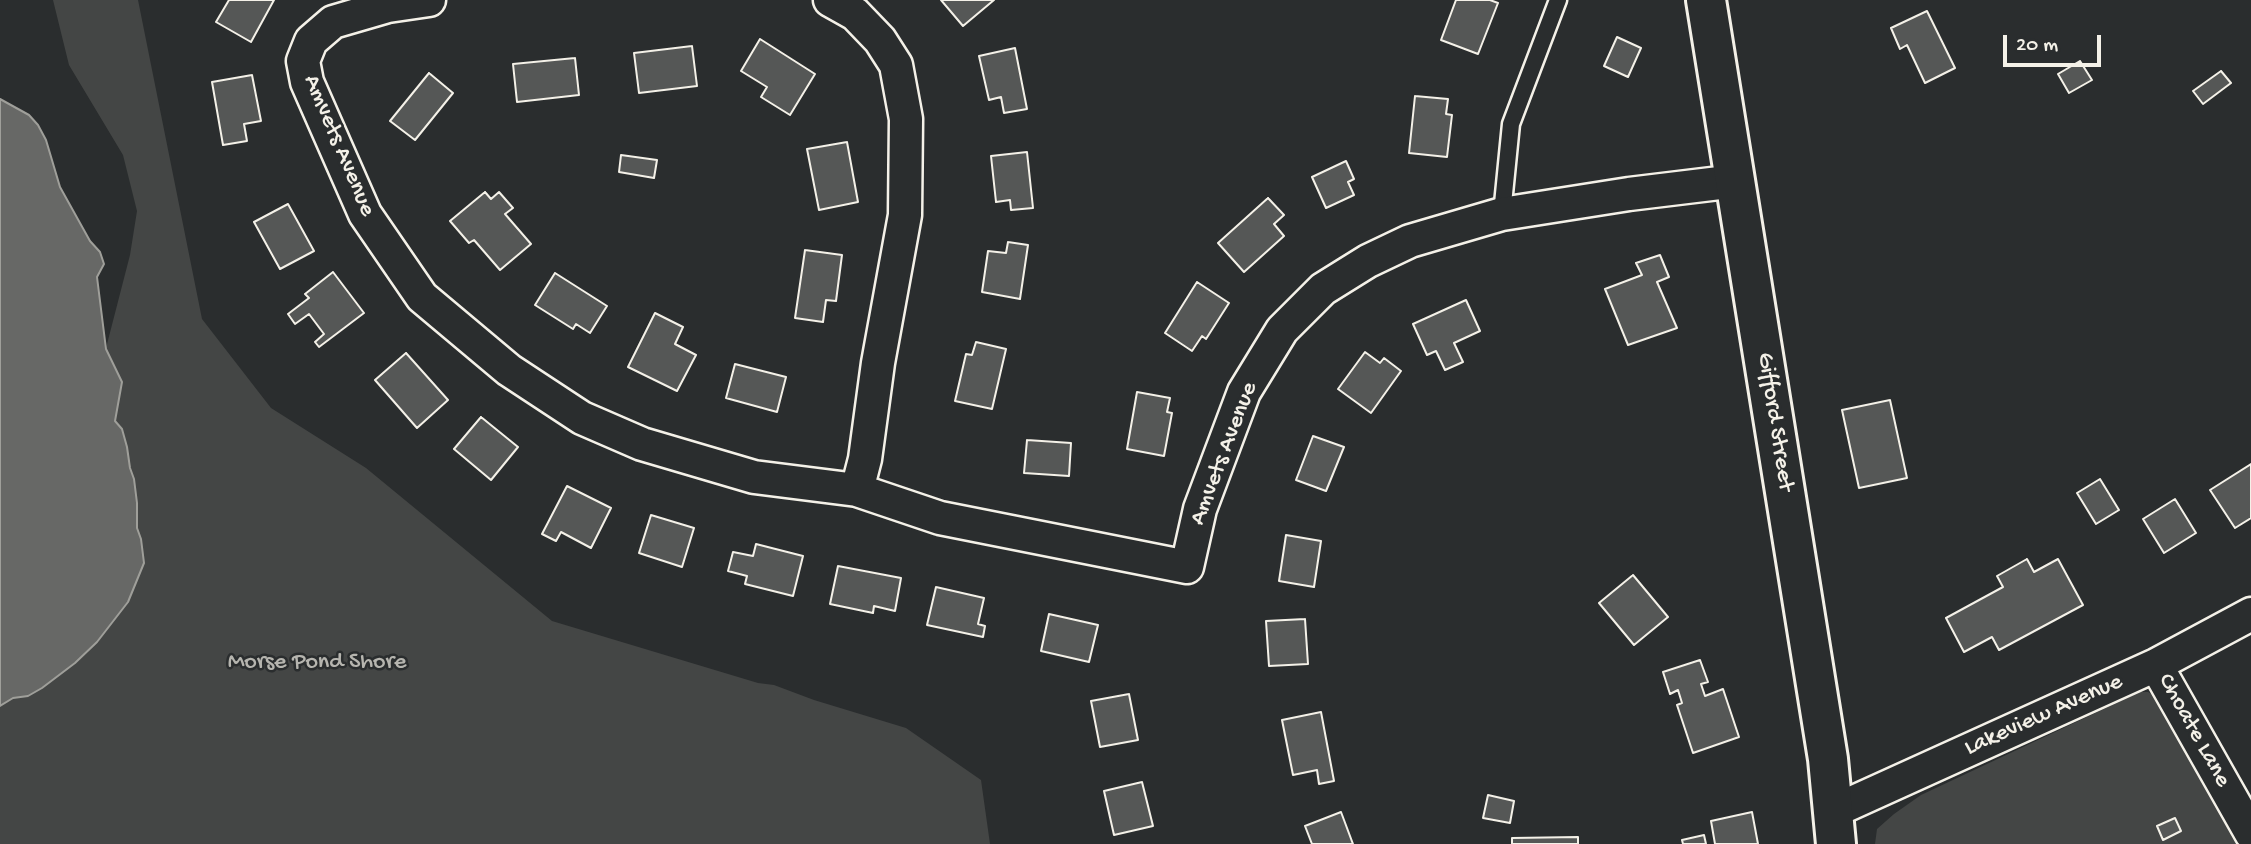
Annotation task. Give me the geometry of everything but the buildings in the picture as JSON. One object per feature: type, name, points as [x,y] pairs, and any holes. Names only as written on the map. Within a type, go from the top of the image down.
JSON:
[{"type":"main road","name":"Gifford Street","points":[[1706,0],[1828,759],[1835,828]]},
{"type":"street","name":"Amvets Avenue","points":[[429,0],[388,6],[333,22],[311,41],[303,61],[307,82],[365,214],[422,297],[509,370],[582,418],[606,429],[642,444],[754,477],[857,490],[940,518],[1187,567],[1200,509],[1244,392],[1282,330],[1323,289],[1368,261],[1410,241],[1502,214],[1736,181]]},
{"type":"street","points":[[831,0],[855,15],[880,40],[896,65],[906,119],[905,215],[878,363],[865,459],[857,490]]},
{"type":"street","name":"Lakeview Avenue","points":[[1835,828],[2251,614]]},
{"type":"street","name":"Choate Lane","points":[[2156,665],[2251,833]]},
{"type":"lane","points":[[1502,214],[1511,124],[1558,0]]},
{"type":"green space","name":"Morse Pond Shore","points":[[53,0],[138,0],[202,319],[271,408],[366,468],[552,621],[758,683],[774,685],[906,728],[981,780],[990,844],[0,844],[0,706],[13,698],[28,696],[75,663],[97,642],[115,619],[97,383],[130,255],[137,211],[123,155],[69,65]]},
{"type":"green space","points":[[2140,692],[2148,692],[2158,697],[2240,844],[1875,844],[1877,829],[1921,795]]},
{"type":"shaded area","points":[[0,99],[29,115],[38,125],[46,140],[60,187],[90,241],[100,252],[104,264],[97,277],[106,349],[122,382],[115,421],[122,429],[134,479],[137,528],[144,563],[128,602],[97,642],[42,688],[28,696],[13,698],[0,706]]}]
